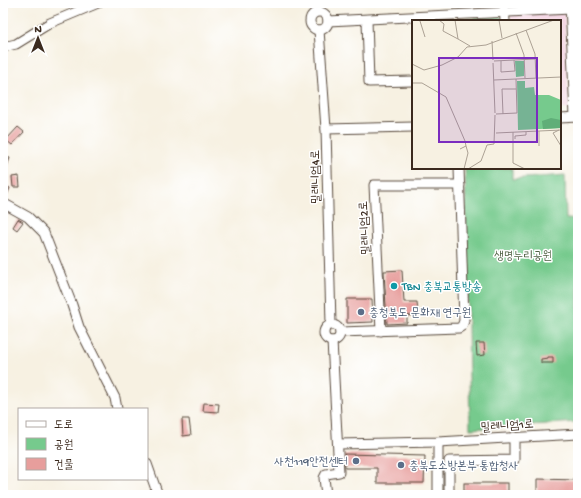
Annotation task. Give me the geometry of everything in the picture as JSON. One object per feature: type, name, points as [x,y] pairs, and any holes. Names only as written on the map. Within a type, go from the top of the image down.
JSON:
[{"type":"street","points":[[3,47],[16,44],[50,23],[98,3]]},
{"type":"street","points":[[504,3],[505,17]]},
{"type":"street","points":[[328,21],[505,17],[571,6],[577,117],[561,118]]},
{"type":"street","points":[[318,8],[325,14],[328,21],[325,27],[319,30],[312,27],[310,21],[318,8]]},
{"type":"street","points":[[367,20],[369,82],[412,81]]},
{"type":"street","name":"밀레니엄4로","points":[[319,30],[326,129],[331,324]]},
{"type":"street","points":[[326,129],[412,127]]},
{"type":"street","points":[[340,332],[459,328],[462,326],[464,321],[459,169]]},
{"type":"street","name":"밀레니엄2로","points":[[381,331],[374,185],[460,185]]},
{"type":"street","points":[[3,203],[28,217],[44,233],[79,327],[115,398],[117,408]]},
{"type":"street","points":[[331,324],[338,327],[340,332],[339,337],[332,341],[327,339],[323,332],[326,327],[331,324]]},
{"type":"street","points":[[326,495],[324,478],[326,474],[338,472],[338,444],[332,341]]},
{"type":"street","name":"밀레니엄1로","points":[[338,444],[438,442],[578,434]]},
{"type":"street","points":[[449,495],[449,461],[514,460],[514,437]]},
{"type":"street","points":[[438,442],[438,495]]},
{"type":"street","points":[[148,467],[158,495]]},
{"type":"shaded area","points":[[510,3],[564,3],[569,109],[561,109],[561,20],[511,20]]},
{"type":"green space","points":[[502,16],[502,20],[453,20]]},
{"type":"green space","name":"생명누리공원","points":[[465,169],[512,169],[512,179],[565,175],[566,219],[578,219],[578,422],[470,429]]},
{"type":"building","points":[[18,127],[24,132],[12,145],[6,140]]},
{"type":"building","points":[[3,156],[10,158],[4,175],[3,175]]},
{"type":"building","points":[[19,176],[20,187],[13,187],[12,177]]},
{"type":"building","points":[[6,186],[10,188],[6,198],[3,197],[3,192]]},
{"type":"building","points":[[18,219],[23,222],[17,230],[13,227]]},
{"type":"building","name":"TBN 충북교통방송","points":[[402,270],[404,302],[417,302],[418,315],[407,316],[407,323],[387,324],[384,271]]},
{"type":"building","points":[[347,299],[372,299],[373,322],[347,323]]},
{"type":"building","points":[[476,343],[484,343],[485,355],[477,356]]},
{"type":"building","points":[[553,357],[553,363],[541,363],[541,359]]},
{"type":"building","points":[[204,403],[219,404],[218,412],[203,411]]},
{"type":"building","points":[[182,419],[189,419],[191,435],[183,436]]},
{"type":"building","name":"충북도소방본부 통합청사","points":[[344,454],[425,456],[424,483],[377,483],[377,468],[345,468]]},
{"type":"building","points":[[537,479],[578,480],[578,495],[537,495]]},
{"type":"building","points":[[464,483],[508,483],[508,495],[464,495]]},
{"type":"place","name":"TBN 충북교통방송","points":[[394,286]]},
{"type":"place","name":"충청북도 문화재 연구원","points":[[361,312]]},
{"type":"place","name":"사천119안전센터","points":[[356,461]]},
{"type":"place","name":"충북도소방본부 통합청사","points":[[401,465]]}]
